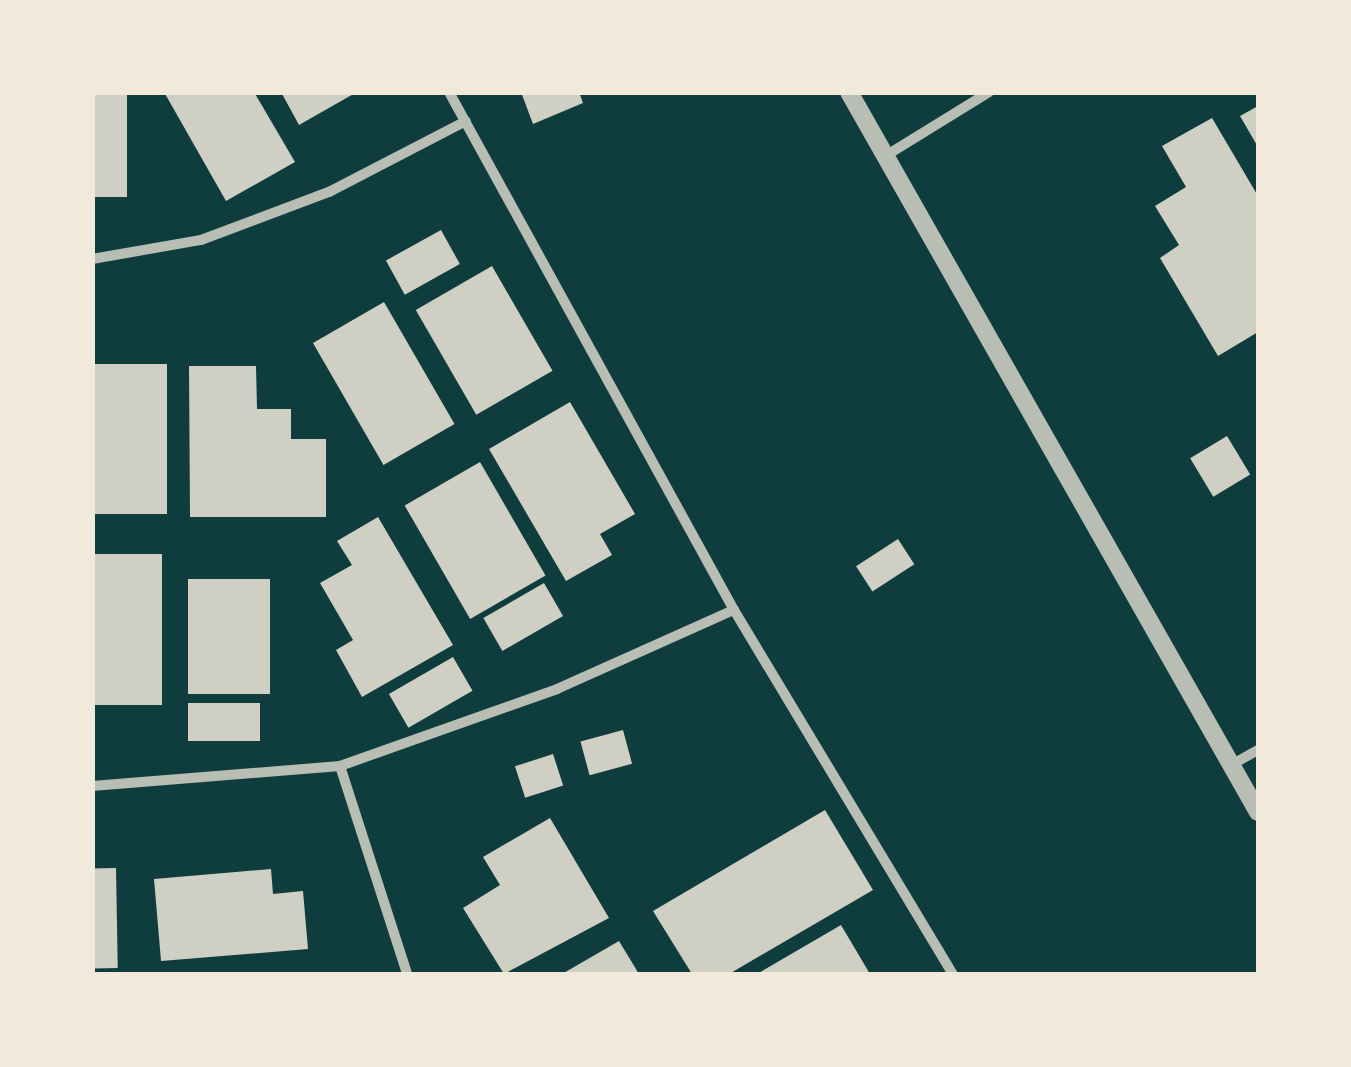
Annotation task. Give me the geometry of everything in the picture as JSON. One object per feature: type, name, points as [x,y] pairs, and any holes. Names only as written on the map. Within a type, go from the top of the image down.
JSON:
[{"type":"street","points":[[449,92],[734,610],[954,974]]},
{"type":"street","points":[[849,92],[1258,812]]},
{"type":"street","points":[[887,155],[989,92]]},
{"type":"street","points":[[92,259],[201,240],[329,192],[466,121]]},
{"type":"street","points":[[92,786],[340,766],[557,689],[734,610]]},
{"type":"street","points":[[1231,765],[1258,750]]},
{"type":"street","points":[[340,766],[407,974]]},
{"type":"building","points":[[92,92],[127,92],[127,197],[92,197]]},
{"type":"building","points":[[164,92],[254,92],[295,162],[226,201]]},
{"type":"building","points":[[281,92],[357,92],[299,125]]},
{"type":"building","points":[[521,92],[579,92],[583,103],[533,124]]},
{"type":"building","points":[[1258,106],[1258,147],[1240,116]]},
{"type":"building","points":[[1212,118],[1258,196],[1258,332],[1218,356],[1160,258],[1179,245],[1155,206],[1186,187],[1162,146]]},
{"type":"building","points":[[441,230],[460,264],[405,295],[386,261]]},
{"type":"building","points":[[492,266],[552,371],[476,415],[416,310]]},
{"type":"building","points":[[384,302],[454,424],[383,465],[313,343]]},
{"type":"building","points":[[92,364],[167,364],[167,514],[92,514]]},
{"type":"building","points":[[189,366],[256,366],[257,409],[291,409],[291,439],[326,439],[326,517],[190,517]]},
{"type":"building","points":[[570,402],[635,514],[600,534],[612,555],[566,581],[489,449]]},
{"type":"building","points":[[1227,436],[1250,475],[1213,497],[1190,458]]},
{"type":"building","points":[[480,462],[546,575],[470,619],[405,506]]},
{"type":"building","points":[[378,517],[453,645],[362,697],[336,650],[353,640],[320,583],[352,565],[337,541]]},
{"type":"building","points":[[898,539],[914,564],[872,591],[856,566]]},
{"type":"building","points":[[92,554],[162,554],[162,705],[92,705]]},
{"type":"building","points":[[188,579],[270,579],[270,694],[188,694]]},
{"type":"building","points":[[544,583],[563,616],[502,651],[483,618]]},
{"type":"building","points":[[453,657],[473,691],[408,728],[389,694]]},
{"type":"building","points":[[188,703],[260,703],[260,741],[188,741]]},
{"type":"building","points":[[623,730],[632,764],[590,775],[580,741]]},
{"type":"building","points":[[553,754],[563,785],[525,798],[515,766]]},
{"type":"building","points":[[825,810],[873,890],[729,974],[692,974],[653,911]]},
{"type":"building","points":[[550,818],[609,918],[504,974],[463,908],[500,885],[483,857]]},
{"type":"building","points":[[92,868],[116,868],[118,968],[94,968]]},
{"type":"building","points":[[271,869],[273,894],[303,891],[308,949],[161,961],[154,879]]},
{"type":"building","points":[[841,925],[870,974],[757,974]]},
{"type":"building","points":[[619,941],[639,974],[562,974]]}]
